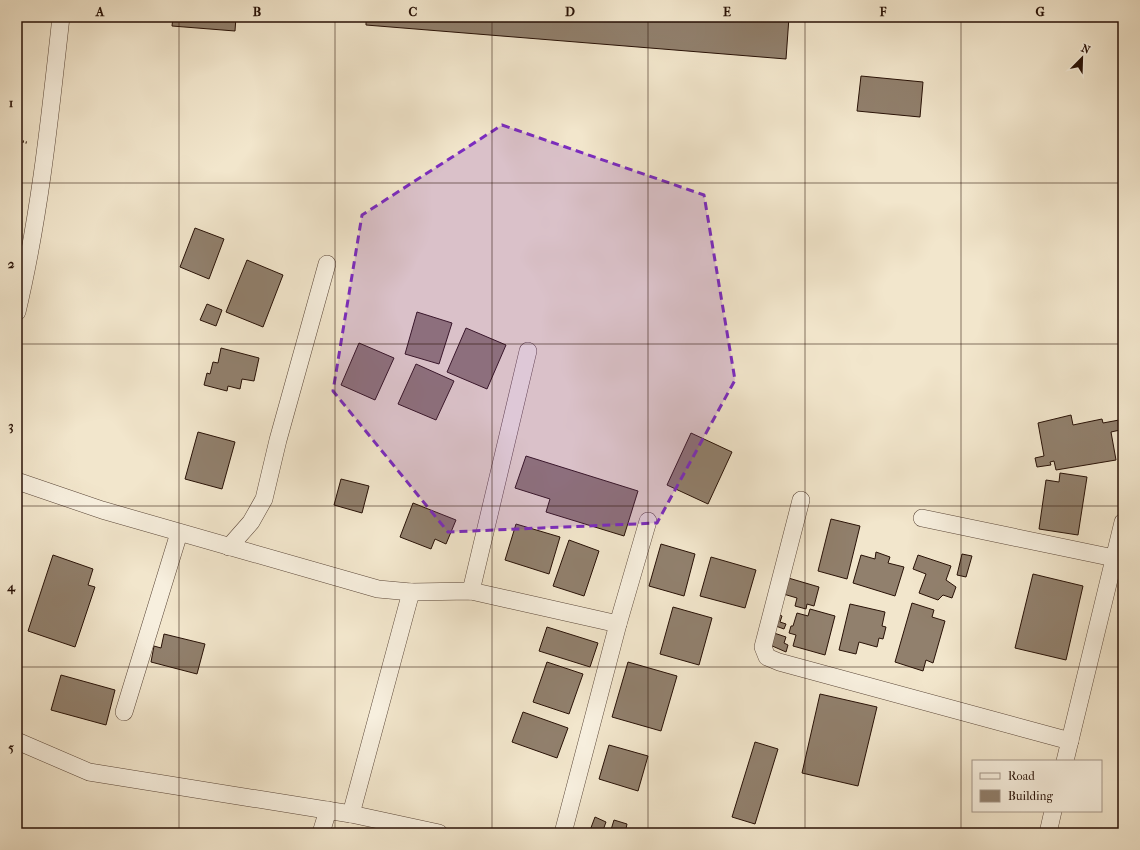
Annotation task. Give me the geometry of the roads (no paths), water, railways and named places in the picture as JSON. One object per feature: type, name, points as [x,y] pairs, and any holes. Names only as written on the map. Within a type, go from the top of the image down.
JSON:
[{"type":"street","points":[[17,312],[27,271],[47,147],[61,17]]},
{"type":"street","points":[[229,547],[252,522],[264,499],[278,440],[327,264]]},
{"type":"street","points":[[471,591],[528,351]]},
{"type":"street","points":[[17,481],[102,510],[378,589],[411,592],[471,591],[618,624]]},
{"type":"street","points":[[801,500],[763,647],[767,657],[779,662],[1070,741]]},
{"type":"street","points":[[922,518],[1114,558]]},
{"type":"street","points":[[563,833],[618,624],[648,521]]},
{"type":"street","points":[[1065,760],[1123,522]]},
{"type":"street","points":[[124,712],[179,533]]},
{"type":"street","points":[[351,814],[411,592]]},
{"type":"street","points":[[17,741],[89,772],[351,814],[439,833]]},
{"type":"street","points":[[321,833],[328,810]]},
{"type":"street","points":[[1048,833],[1053,812]]}]
